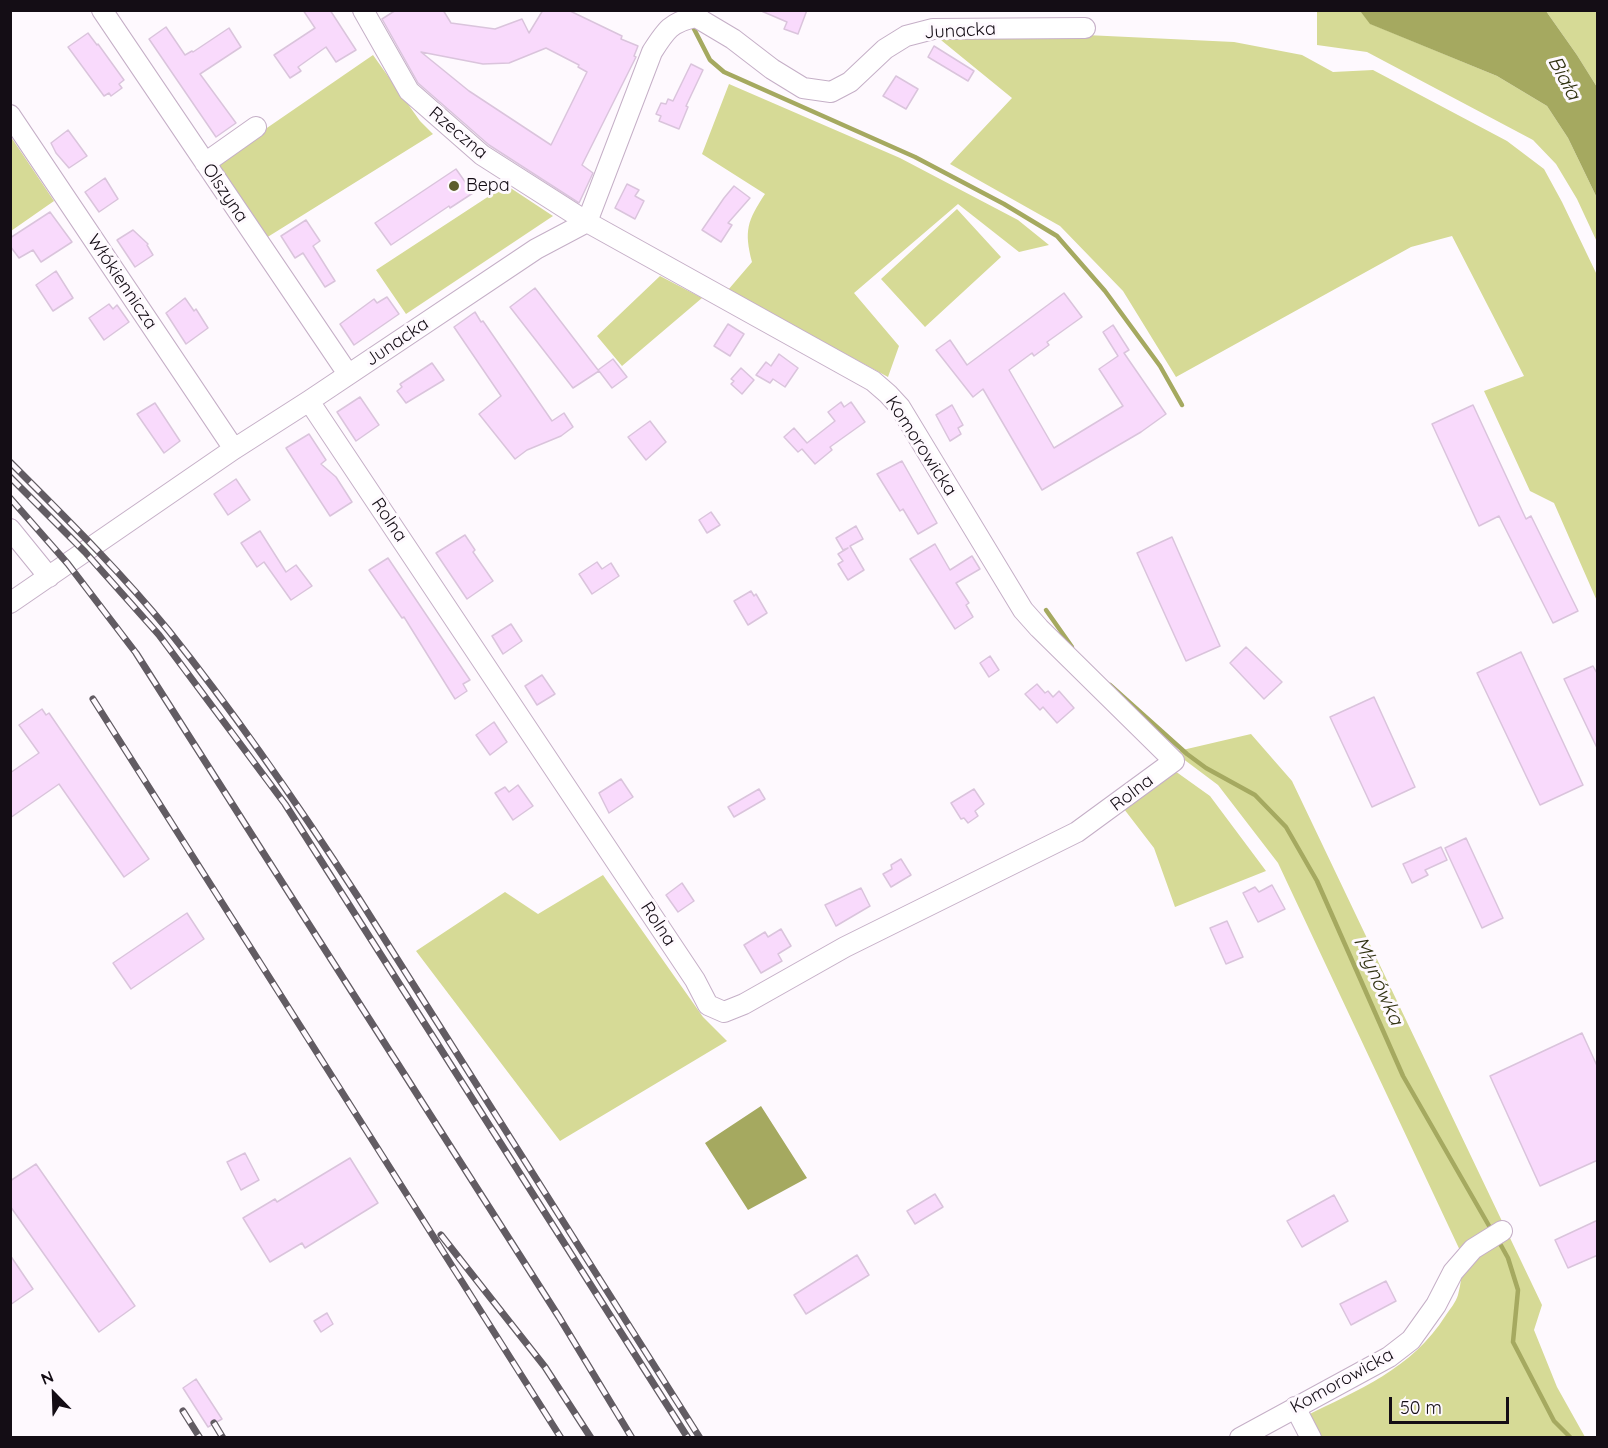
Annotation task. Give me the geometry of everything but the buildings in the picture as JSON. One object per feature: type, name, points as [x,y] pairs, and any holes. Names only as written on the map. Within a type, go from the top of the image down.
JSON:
[{"type":"street","name":"Olszyna","points":[[102,10],[348,374]]},
{"type":"street","name":"Rzeczna","points":[[363,10],[409,91],[482,155],[587,222]]},
{"type":"street","name":"Junacka","points":[[10,603],[234,449],[536,249],[587,222],[652,52],[666,31],[680,20],[697,14],[772,69],[803,88],[831,92],[850,82],[885,49],[906,36],[933,29],[1085,28]]},
{"type":"street","name":"Włókiennicza","points":[[10,115],[234,449]]},
{"type":"street","points":[[205,163],[256,128]]},
{"type":"street","name":"Komorowicka","points":[[587,222],[873,381],[888,394],[900,407],[1023,610],[1174,761]]},
{"type":"street","name":"Rolna","points":[[309,401],[695,980],[708,1005],[724,1012],[744,1004],[845,947],[1077,831],[1174,761]]},
{"type":"street","points":[[10,529],[49,577]]},
{"type":"street","name":"Komorowicka","points":[[1240,1437],[1389,1357],[1411,1340],[1436,1305],[1453,1272],[1473,1250],[1494,1236]]},
{"type":"street","points":[[1295,1407],[1311,1437]]},
{"type":"shaded area","points":[[1317,11],[1360,11],[1371,24],[1497,76],[1547,106],[1568,138],[1597,198],[1597,242],[1577,199],[1556,164],[1533,140],[1367,52],[1317,45]]},
{"type":"shaded area","points":[[1546,11],[1597,11],[1597,87],[1577,55]]},
{"type":"shaded area","points":[[1086,35],[1234,42],[1302,55],[1333,72],[1373,70],[1507,141],[1544,169],[1597,275],[1597,601],[1554,503],[1530,491],[1484,391],[1524,376],[1452,236],[1411,247],[1176,377],[1123,291],[1060,226],[950,164],[1012,98],[936,36]]},
{"type":"shaded area","points":[[373,55],[420,121],[433,134],[266,238],[216,163]]},
{"type":"shaded area","points":[[729,84],[900,158],[1018,220],[1049,245],[1019,252],[958,204],[854,293],[899,346],[888,377],[728,290],[752,262],[748,242],[749,226],[765,194],[702,154]]},
{"type":"shaded area","points":[[11,137],[54,201],[10,231]]},
{"type":"shaded area","points":[[506,185],[553,216],[406,314],[376,270]]},
{"type":"shaded area","points":[[957,209],[1001,257],[925,327],[881,279]]},
{"type":"shaded area","points":[[660,276],[702,298],[622,366],[597,336]]},
{"type":"shaded area","points":[[1251,734],[1292,781],[1542,1305],[1534,1330],[1557,1387],[1585,1437],[1316,1437],[1304,1417],[1364,1387],[1417,1350],[1432,1334],[1456,1300],[1464,1259],[1278,863],[1218,785],[1174,752]]},
{"type":"shaded area","points":[[1175,771],[1210,796],[1266,871],[1175,907],[1154,848],[1124,809]]},
{"type":"shaded area","points":[[603,875],[703,1017],[727,1041],[560,1141],[416,951],[505,892],[538,914]]},
{"type":"water","name":"Biała","points":[[1360,11],[1546,11],[1597,87],[1597,198],[1568,138],[1547,106],[1497,76],[1370,24]]},
{"type":"water","points":[[761,1106],[807,1178],[748,1210],[705,1143]]},
{"type":"waterway","points":[[693,27],[710,60],[724,72],[915,157],[1004,204],[1057,236],[1105,291],[1160,366],[1182,405]]},
{"type":"waterway","name":"Młynówka","points":[[1046,610],[1072,647]]},
{"type":"waterway","name":"Młynówka","points":[[1110,685],[1187,754],[1206,768],[1255,795],[1286,827],[1317,881],[1403,1076],[1492,1231]]},
{"type":"waterway","name":"Młynówka","points":[[1498,1240],[1508,1258],[1518,1290],[1513,1342],[1554,1421],[1571,1438]]},
{"type":"railway","points":[[10,462],[92,545],[169,631],[267,762],[358,897],[700,1438]]},
{"type":"railway","points":[[10,477],[85,552],[159,635],[285,804],[688,1438]]},
{"type":"railway","points":[[10,498],[68,564],[136,653],[559,1317],[632,1438]]},
{"type":"railway","points":[[93,699],[561,1438]]},
{"type":"railway","points":[[441,1235],[545,1367],[591,1438]]},
{"type":"railway","points":[[183,1411],[200,1438]]},
{"type":"railway","points":[[214,1423],[223,1438]]},
{"type":"place","name":"Bepa","points":[[454,186]]}]
